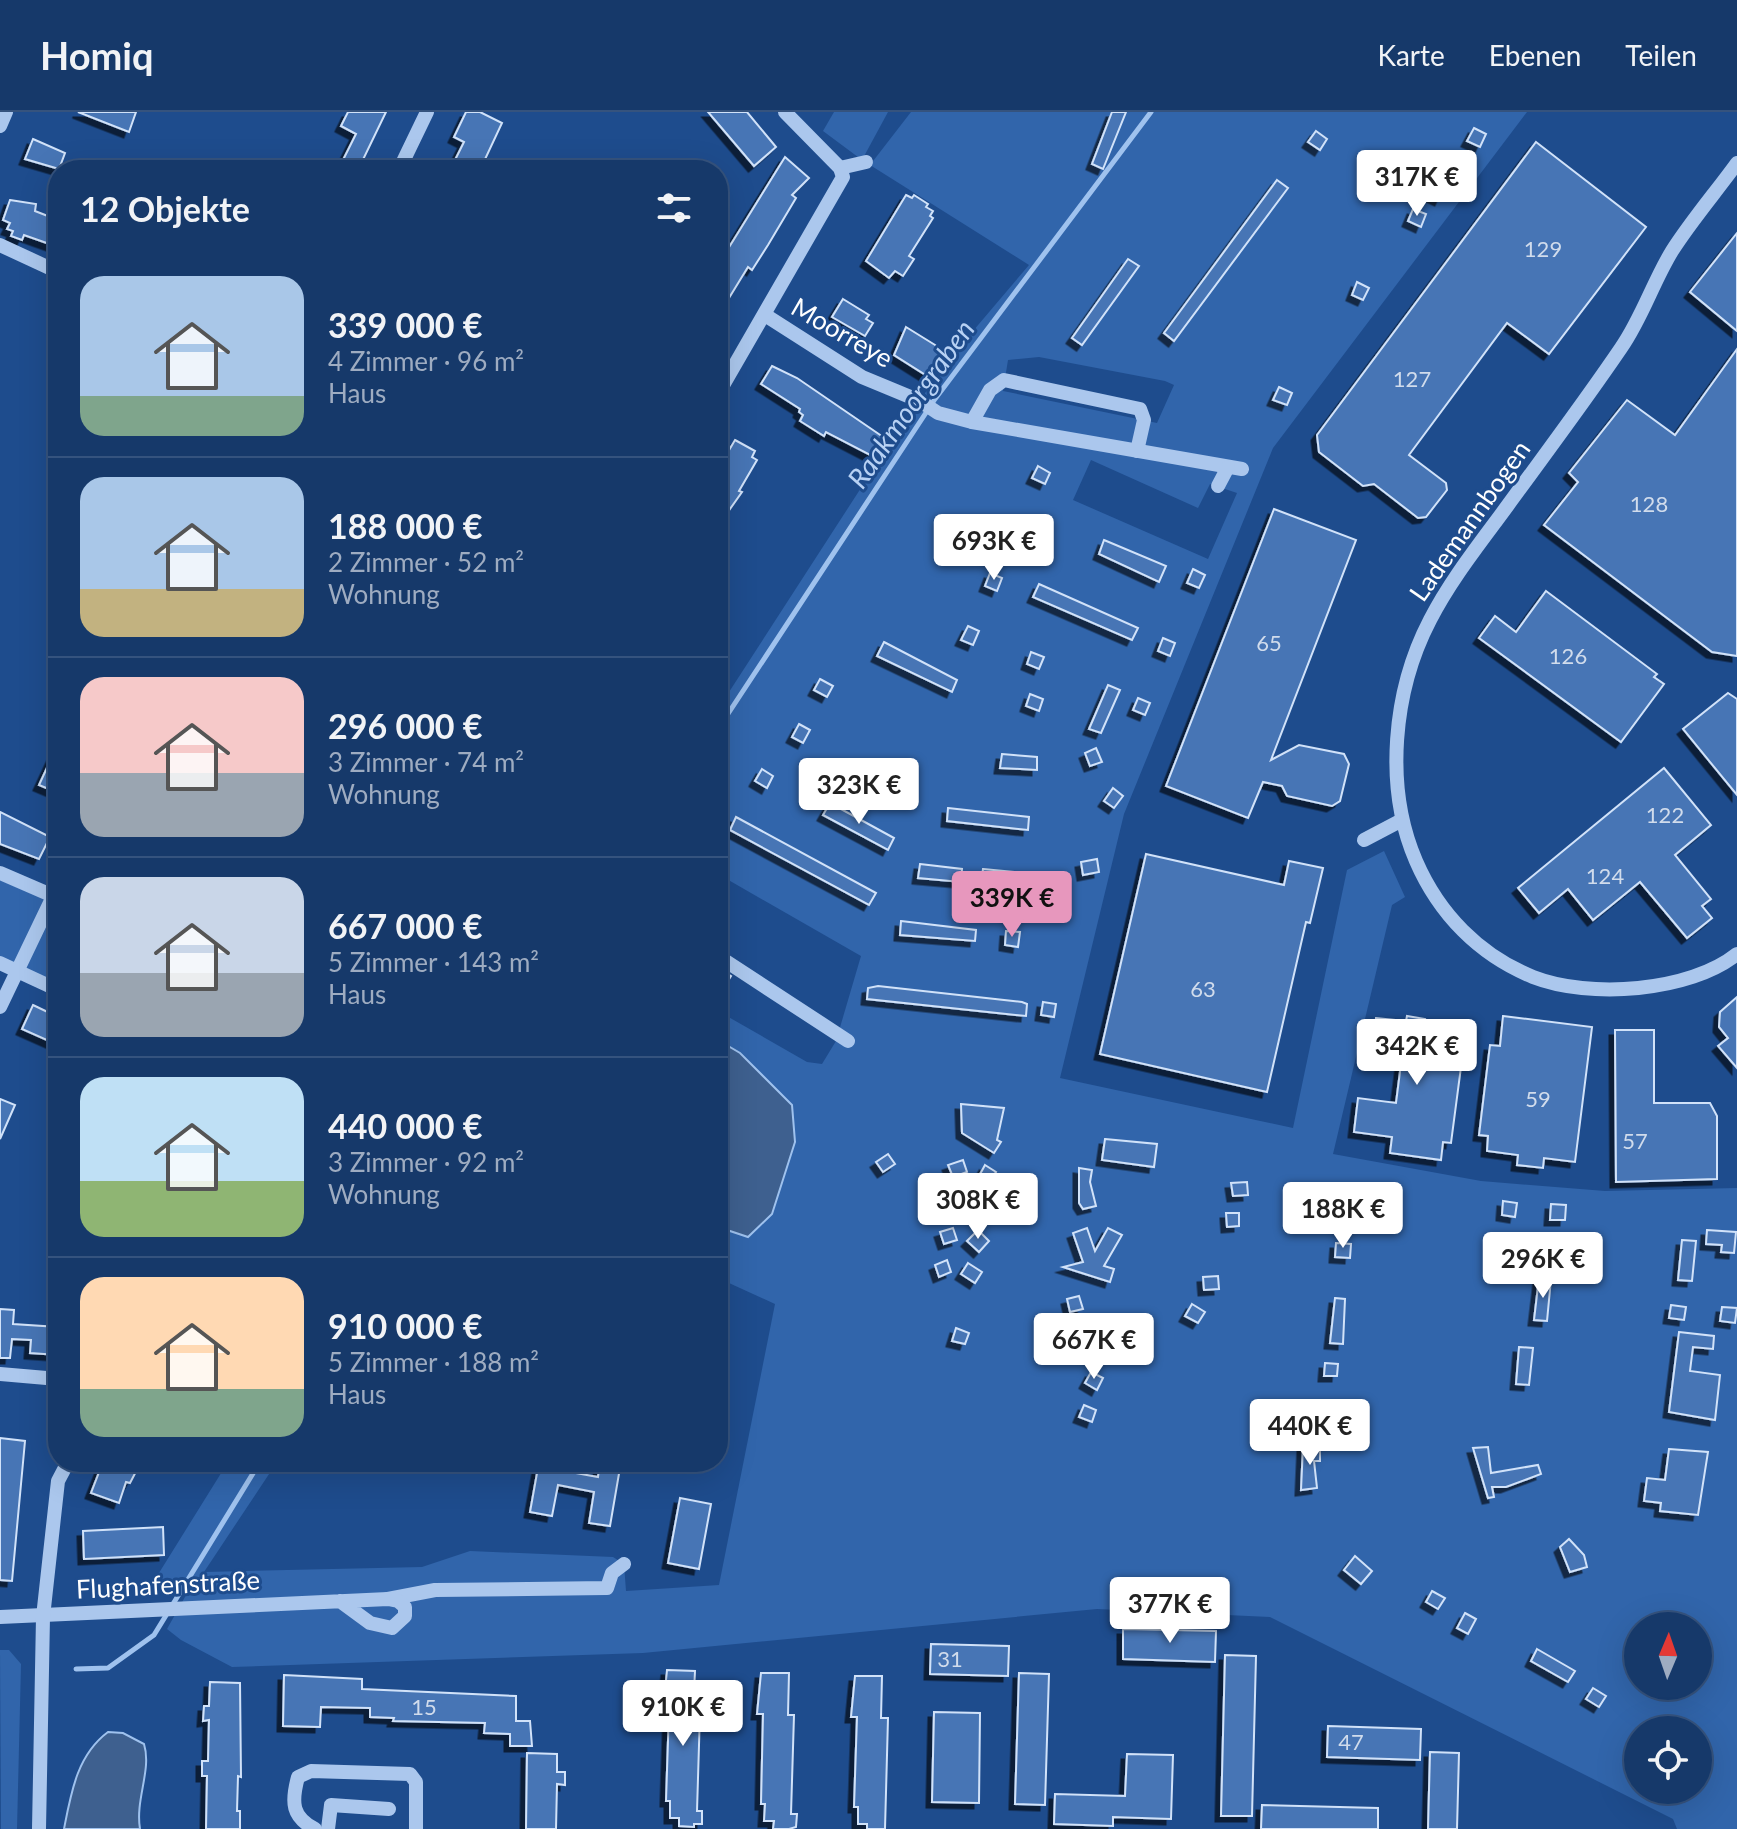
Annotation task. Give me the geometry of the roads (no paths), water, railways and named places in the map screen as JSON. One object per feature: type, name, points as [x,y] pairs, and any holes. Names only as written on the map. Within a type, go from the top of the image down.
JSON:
[{"type":"street","points":[[0,126],[6,112]]},
{"type":"street","points":[[404,160],[427,112]]},
{"type":"street","points":[[785,112],[842,172],[866,162]]},
{"type":"street","name":"Lademannbogen","points":[[1737,163],[1672,252],[1624,344],[1463,567],[1430,620],[1412,665],[1400,721],[1397,779],[1402,820],[1421,873],[1457,927],[1477,945],[1534,977],[1607,990],[1645,987],[1702,973],[1737,954]]},
{"type":"street","name":"Moorreye","points":[[728,377],[842,172]]},
{"type":"street","points":[[0,245],[48,267]]},
{"type":"street","name":"Moorreye","points":[[765,315],[862,377],[920,401],[938,413],[972,422],[1235,468],[1218,486]]},
{"type":"street","points":[[972,422],[990,390],[1004,380],[1140,409],[1144,420],[1137,451]]},
{"type":"street","points":[[1364,840],[1402,820]]},
{"type":"street","points":[[0,873],[48,890]]},
{"type":"street","points":[[0,1007],[48,910]]},
{"type":"street","points":[[0,963],[48,985]]},
{"type":"street","points":[[728,963],[848,1041]]},
{"type":"street","points":[[0,1374],[48,1378]]},
{"type":"street","points":[[39,1829],[43,1617],[58,1481],[63,1472]]},
{"type":"street","name":"Flughafenstraße","points":[[0,1617],[388,1599],[435,1590],[607,1588],[612,1573],[624,1564]]},
{"type":"street","points":[[340,1601],[370,1623],[392,1628],[400,1624],[405,1607],[398,1601],[388,1599]]},
{"type":"street","points":[[315,1829],[299,1819],[295,1812],[298,1777],[311,1771],[410,1774],[416,1782],[416,1829]]},
{"type":"street","points":[[328,1829],[331,1805],[389,1809]]},
{"type":"waterway","name":"Raakmoorgraben","points":[[728,714],[935,399],[1151,112]]},
{"type":"waterway","name":"Raakmoorgraben","points":[[76,1669],[108,1668],[154,1635],[254,1472]]}]
